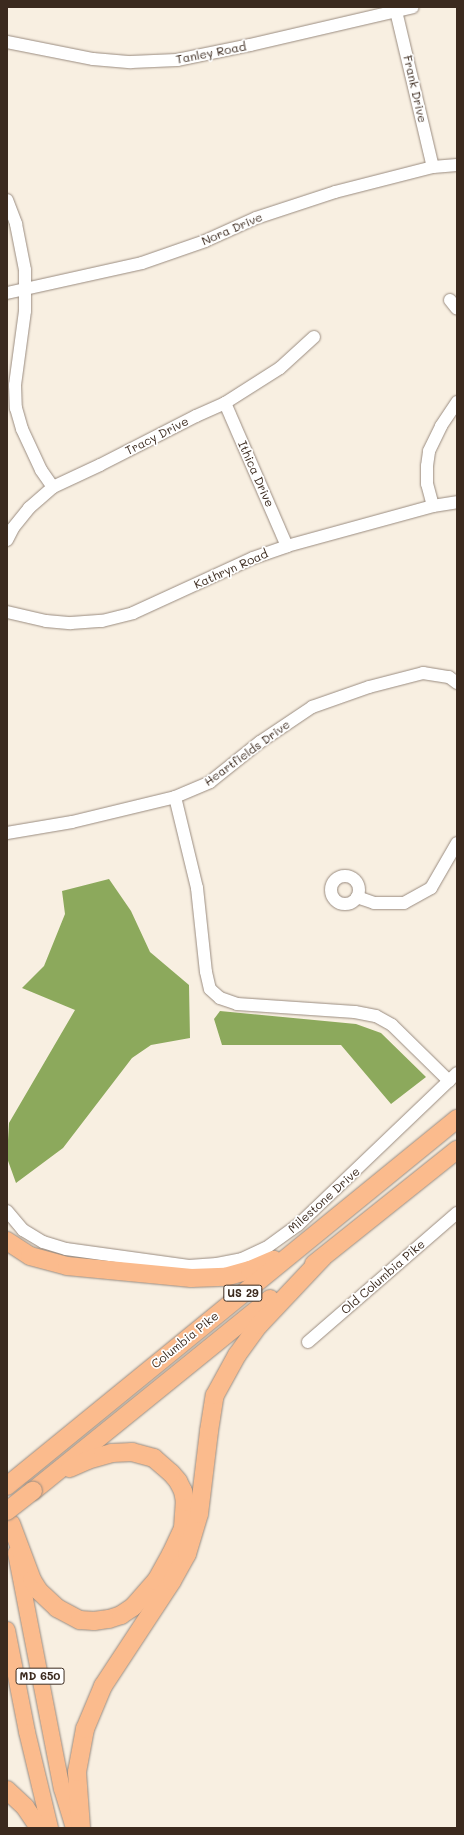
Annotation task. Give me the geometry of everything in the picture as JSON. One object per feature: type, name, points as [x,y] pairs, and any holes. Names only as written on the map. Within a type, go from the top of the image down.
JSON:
[{"type":"highway","name":"Columbia Pike","points":[[7,1486],[457,1119]]},
{"type":"highway","name":"Columbia Pike","points":[[9,1517],[39,1486],[457,1150]]},
{"type":"highway","points":[[7,1241],[30,1256],[67,1266],[191,1278],[225,1277],[238,1274],[296,1250]]},
{"type":"highway","points":[[81,1828],[77,1772],[85,1729],[103,1686],[172,1580],[187,1554],[199,1514],[215,1394],[237,1355],[259,1325],[323,1257]]},
{"type":"highway","points":[[9,1517],[25,1564],[39,1591],[48,1601],[69,1616],[94,1622],[109,1619],[121,1615],[133,1607],[146,1594],[171,1554],[183,1528],[185,1502],[183,1492],[178,1481],[171,1473],[154,1458],[132,1452],[122,1452],[112,1453],[88,1460],[39,1486]]},
{"type":"highway","points":[[7,1790],[25,1807],[39,1828]]},
{"type":"main road","name":"MD 650","points":[[7,1504],[62,1789],[74,1828]]},
{"type":"main road","name":"MD 650","points":[[7,1630],[27,1732],[50,1828]]},
{"type":"main road","points":[[27,1732],[53,1795],[62,1828]]},
{"type":"street","name":"Tanley Road","points":[[7,42],[93,59],[131,62],[177,60],[250,46],[413,7]]},
{"type":"street","name":"Frank Drive","points":[[396,11],[433,168]]},
{"type":"street","name":"Nora Drive","points":[[7,293],[142,263],[205,241],[256,218],[328,194],[433,168],[457,165]]},
{"type":"street","points":[[7,200],[16,224],[26,270],[25,311],[16,367],[16,408],[25,436],[41,470],[53,487]]},
{"type":"street","name":"Tracy Drive","points":[[7,540],[13,528],[29,508],[53,487],[225,403],[280,368],[314,337]]},
{"type":"street","points":[[433,506],[427,484],[429,451],[441,426],[457,402]]},
{"type":"street","name":"Ithica Drive","points":[[225,403],[287,546]]},
{"type":"street","name":"Kathryn Road","points":[[7,612],[46,621],[71,623],[102,621],[133,613],[241,564],[287,546],[433,506],[457,502]]},
{"type":"street","name":"Heartfields Drive","points":[[7,833],[72,822],[175,797],[210,782],[260,742],[312,707],[369,687],[423,673],[449,677],[457,683]]},
{"type":"street","points":[[175,797],[197,888],[206,972],[210,989],[220,998],[237,1004],[355,1012],[376,1016],[392,1025],[453,1077]]},
{"type":"street","points":[[357,897],[374,903],[404,903],[431,888],[457,843]]},
{"type":"street","name":"Milestone Drive","points":[[7,1211],[23,1230],[43,1242],[66,1249],[189,1266],[217,1264],[242,1259],[266,1248],[298,1225],[453,1077]]},
{"type":"street","name":"Old Columbia Pike","points":[[308,1342],[457,1213]]},
{"type":"green space","points":[[109,879],[131,911],[150,952],[189,985],[190,1038],[151,1045],[132,1058],[63,1148],[16,1183],[7,1158],[9,1123],[75,1010],[22,988],[44,966],[65,914],[62,891]]},
{"type":"green space","points":[[220,1011],[356,1024],[381,1033],[426,1077],[391,1104],[341,1045],[222,1045],[214,1019]]}]
